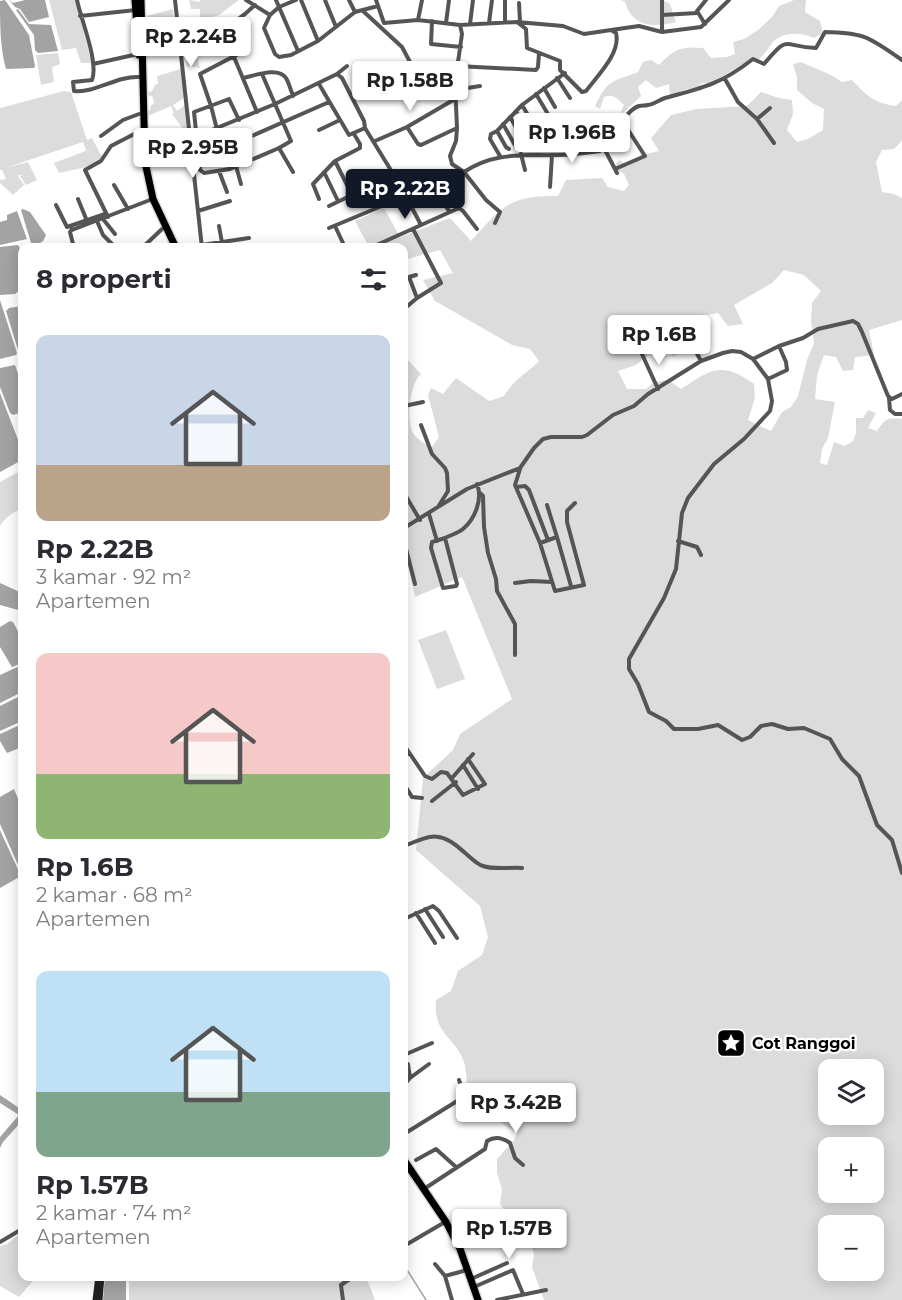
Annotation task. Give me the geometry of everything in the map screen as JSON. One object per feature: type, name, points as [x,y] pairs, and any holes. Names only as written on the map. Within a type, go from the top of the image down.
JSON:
[{"type":"highway","points":[[135,0],[139,54],[139,114],[144,162],[150,200],[173,243]]},
{"type":"highway","points":[[141,0],[144,162],[162,229],[169,243]]},
{"type":"highway","points":[[408,1166],[455,1238],[478,1300]]},
{"type":"street","points":[[76,0],[93,64],[93,79],[73,82],[75,91],[109,84],[117,79],[139,77]]},
{"type":"street","points":[[176,0],[202,243]]},
{"type":"street","points":[[246,0],[270,15]]},
{"type":"street","points":[[276,0],[298,51]]},
{"type":"street","points":[[318,41],[298,0],[279,7],[270,15],[264,28],[275,54],[279,57],[286,57],[318,41],[354,12],[378,6]]},
{"type":"street","points":[[325,0],[336,27]]},
{"type":"street","points":[[349,0],[354,12]]},
{"type":"street","points":[[376,0],[382,24]]},
{"type":"street","points":[[418,20],[422,0]]},
{"type":"street","points":[[446,23],[449,0]]},
{"type":"street","points":[[470,24],[473,0]]},
{"type":"street","points":[[489,23],[492,0]]},
{"type":"street","points":[[505,22],[506,0]]},
{"type":"street","points":[[662,0],[662,32]]},
{"type":"street","points":[[697,13],[706,0]]},
{"type":"street","points":[[382,24],[418,20],[460,25],[518,22],[563,26],[584,34],[639,26],[662,32],[701,27],[729,0]]},
{"type":"street","points":[[518,22],[519,3]]},
{"type":"street","points":[[216,30],[236,20],[255,5]]},
{"type":"street","points":[[80,16],[136,9]]},
{"type":"street","points":[[362,11],[382,24],[402,47],[410,62]]},
{"type":"street","points":[[662,15],[697,13],[705,24]]},
{"type":"street","points":[[432,21],[431,44],[460,47]]},
{"type":"street","points":[[518,22],[526,29],[527,48],[559,60],[560,70],[582,92],[586,91],[616,48],[617,37],[612,30]]},
{"type":"street","points":[[460,25],[462,34],[455,90],[458,128],[450,156],[452,164],[464,172],[486,200],[499,210],[500,214],[495,223]]},
{"type":"street","points":[[464,172],[482,162],[500,156],[597,151],[604,148],[638,106],[649,105],[688,93],[725,79],[753,59],[764,64],[783,45],[790,43],[816,48],[825,32],[853,33],[868,37],[902,60]]},
{"type":"street","points":[[231,169],[222,150],[212,106],[201,73],[242,52]]},
{"type":"street","points":[[436,74],[456,68],[536,70],[539,53]]},
{"type":"street","points":[[93,64],[139,54]]},
{"type":"street","points":[[234,57],[257,112]]},
{"type":"street","points":[[144,162],[319,84],[347,66]]},
{"type":"street","points":[[243,78],[274,73],[284,75],[293,96]]},
{"type":"street","points":[[500,156],[490,138],[522,105],[565,73]]},
{"type":"street","points":[[239,120],[229,99],[195,111],[200,170],[204,173],[231,169],[291,141],[262,74]]},
{"type":"street","points":[[337,74],[342,78],[364,121],[365,128],[375,141],[421,225]]},
{"type":"street","points":[[557,78],[570,98]]},
{"type":"street","points":[[725,79],[738,102],[757,119],[774,143]]},
{"type":"street","points":[[319,84],[349,135],[365,128]]},
{"type":"street","points":[[455,90],[480,86]]},
{"type":"street","points":[[544,88],[555,107]]},
{"type":"street","points":[[536,94],[558,131]]},
{"type":"street","points":[[375,141],[407,127],[455,99]]},
{"type":"street","points":[[222,150],[329,102]]},
{"type":"street","points":[[522,105],[542,137]]},
{"type":"street","points":[[757,119],[770,108]]},
{"type":"street","points":[[516,111],[532,140]]},
{"type":"street","points":[[101,136],[123,120],[139,114]]},
{"type":"street","points":[[510,117],[525,143]]},
{"type":"street","points":[[319,130],[340,120]]},
{"type":"street","points":[[604,148],[616,171],[645,156],[623,122]]},
{"type":"street","points":[[503,124],[516,147]]},
{"type":"street","points":[[407,127],[421,146],[458,128]]},
{"type":"street","points":[[115,234],[85,170],[101,161],[111,146],[140,131]]},
{"type":"street","points":[[497,131],[509,149]]},
{"type":"street","points":[[319,199],[312,185],[335,161],[360,148],[354,134]]},
{"type":"street","points":[[279,148],[293,172]]},
{"type":"street","points":[[521,154],[525,170]]},
{"type":"street","points":[[550,187],[552,154]]},
{"type":"street","points":[[335,161],[352,195]]},
{"type":"street","points":[[236,166],[242,184]]},
{"type":"street","points":[[219,171],[227,192]]},
{"type":"street","points":[[324,172],[338,201]]},
{"type":"street","points":[[114,185],[127,208]]},
{"type":"street","points":[[329,206],[370,185]]},
{"type":"street","points":[[409,203],[432,191],[450,212]]},
{"type":"street","points":[[328,228],[406,196]]},
{"type":"street","points":[[78,199],[87,221]]},
{"type":"street","points":[[71,228],[150,200]]},
{"type":"street","points":[[198,211],[230,201]]},
{"type":"street","points":[[56,205],[66,227],[97,222],[105,216]]},
{"type":"street","points":[[381,243],[457,208],[462,209],[477,229]]},
{"type":"street","points":[[97,222],[103,235],[111,243]]},
{"type":"street","points":[[219,226],[222,243],[249,238]]},
{"type":"street","points":[[334,226],[343,243]]},
{"type":"street","points":[[71,228],[73,243]]},
{"type":"street","points":[[147,243],[162,229]]},
{"type":"street","points":[[408,304],[441,283],[413,229]]},
{"type":"street","points":[[416,274],[409,277],[417,298]]},
{"type":"street","points":[[753,359],[779,346],[803,338],[818,329],[856,322],[889,398],[890,410],[895,414],[902,414]]},
{"type":"street","points":[[690,341],[701,361]]},
{"type":"street","points":[[768,379],[787,370],[779,346]]},
{"type":"street","points":[[575,502],[567,511],[567,522],[584,585],[555,591],[540,543],[515,487],[520,468],[534,448],[543,439],[551,437],[587,435],[613,415],[634,406],[701,361],[732,351],[741,352],[753,359],[768,379],[772,401],[769,413],[744,439],[708,470],[684,506],[673,576],[664,598],[628,664],[629,669],[638,684],[649,712],[666,721],[674,729],[698,729],[718,725],[742,740],[750,737],[761,726],[772,723],[788,729],[804,728],[830,739],[842,759],[859,776],[877,825],[892,840],[902,873]]},
{"type":"street","points":[[641,352],[658,389]]},
{"type":"street","points":[[889,398],[902,394]]},
{"type":"street","points":[[408,405],[423,402]]},
{"type":"street","points":[[421,424],[432,454],[447,473],[448,491],[438,508]]},
{"type":"street","points":[[408,526],[477,484],[520,468]]},
{"type":"street","points":[[477,484],[483,496],[485,536],[497,591],[515,624],[515,655]]},
{"type":"street","points":[[515,487],[525,486],[529,490],[548,540]]},
{"type":"street","points":[[445,538],[457,584],[442,588],[432,555],[432,542],[465,527],[473,515],[480,499],[480,493]]},
{"type":"street","points":[[408,500],[420,520]]},
{"type":"street","points":[[547,505],[571,586]]},
{"type":"street","points":[[429,514],[437,541]]},
{"type":"street","points":[[540,543],[557,537]]},
{"type":"street","points":[[678,541],[697,547],[700,555]]},
{"type":"street","points":[[408,557],[415,584]]},
{"type":"street","points":[[515,583],[552,582]]},
{"type":"street","points":[[409,753],[429,778],[445,772],[456,782],[463,795],[484,786],[484,781],[468,759]]},
{"type":"street","points":[[452,777],[473,754]]},
{"type":"street","points":[[463,765],[478,789]]},
{"type":"street","points":[[432,801],[456,782]]},
{"type":"street","points":[[408,790],[412,797],[422,798]]},
{"type":"street","points":[[408,845],[438,836],[450,840],[480,865],[488,868],[522,868]]},
{"type":"street","points":[[408,917],[433,906],[436,907],[457,938]]},
{"type":"street","points":[[425,909],[443,937]]},
{"type":"street","points":[[416,913],[435,943]]},
{"type":"street","points":[[408,1053],[432,1043]]},
{"type":"street","points":[[408,1064],[410,1078]]},
{"type":"street","points":[[408,1080],[429,1064]]},
{"type":"street","points":[[408,1132],[462,1098],[459,1080]]},
{"type":"street","points":[[424,1189],[485,1149],[487,1141],[496,1138],[510,1143],[515,1158],[523,1165]]},
{"type":"street","points":[[416,1160],[436,1149],[456,1167]]},
{"type":"street","points":[[455,1238],[497,1215]]},
{"type":"street","points":[[408,1244],[446,1222]]},
{"type":"street","points":[[0,1242],[18,1231]]},
{"type":"street","points":[[472,1283],[507,1263]]},
{"type":"street","points":[[435,1264],[445,1276],[452,1300]]},
{"type":"street","points":[[445,1276],[468,1270]]},
{"type":"street","points":[[472,1283],[513,1270],[523,1294]]},
{"type":"street","points":[[98,1300],[100,1281]]},
{"type":"street","points":[[343,1300],[341,1285],[347,1281]]},
{"type":"street","points":[[497,1300],[546,1290]]},
{"type":"shaded area","points":[[5,0],[29,35],[34,68],[6,69],[1,44],[0,18],[0,1]]},
{"type":"shaded area","points":[[9,0],[13,3],[25,0],[45,0],[49,17],[29,22],[20,9]]},
{"type":"shaded area","points":[[49,0],[75,0],[92,63],[81,63],[76,48],[62,50]]},
{"type":"shaded area","points":[[189,0],[200,2],[200,0],[239,0],[219,15],[200,21],[200,9],[191,9]]},
{"type":"shaded area","points":[[621,0],[663,0],[670,4],[676,22],[660,25],[645,24],[633,17],[625,2]]},
{"type":"shaded area","points":[[794,0],[806,0],[805,12],[820,21],[823,33],[814,38],[798,34],[781,36],[759,59],[753,58],[711,83],[702,83],[696,89],[687,89],[670,96],[669,84],[656,88],[646,80],[638,87],[641,96],[623,113],[621,112],[624,105],[613,96],[604,97],[600,109],[595,106],[607,86],[638,72],[643,62],[651,60],[659,65],[674,52],[689,48],[703,48],[711,58],[735,54],[733,42],[744,39],[758,30],[772,17],[779,6]]},
{"type":"shaded area","points":[[18,9],[29,24],[51,25],[58,51],[38,53],[35,50],[34,35],[16,10]]},
{"type":"shaded area","points":[[173,9],[175,29],[147,37],[147,16]]},
{"type":"shaded area","points":[[205,33],[208,42],[213,41],[214,44],[197,57],[200,68],[187,66],[185,51],[203,46],[201,35]]},
{"type":"shaded area","points":[[58,53],[60,64],[52,67],[54,82],[41,85],[36,55]]},
{"type":"shaded area","points":[[801,62],[842,82],[852,80],[876,101],[896,106],[902,100],[902,141],[894,149],[882,150],[876,162],[882,192],[902,198],[902,320],[869,330],[874,355],[855,357],[853,370],[843,371],[836,357],[824,355],[817,375],[815,399],[835,402],[820,463],[827,465],[834,442],[845,446],[853,441],[856,433],[856,418],[863,418],[868,410],[876,413],[868,428],[877,431],[887,420],[902,419],[902,1300],[544,1300],[532,1267],[534,1254],[526,1227],[516,1226],[500,1204],[502,1189],[497,1173],[497,1159],[514,1140],[517,1132],[502,1123],[485,1101],[472,1094],[467,1083],[464,1062],[441,1028],[436,1012],[436,1000],[451,991],[458,971],[482,955],[488,937],[480,906],[416,850],[423,778],[453,750],[460,734],[512,699],[462,577],[415,597],[408,566],[408,360],[421,374],[412,393],[411,427],[416,437],[431,448],[439,437],[428,395],[431,388],[443,394],[456,378],[489,401],[504,396],[516,381],[539,361],[530,349],[512,345],[435,301],[423,280],[453,273],[440,250],[408,259],[408,243],[367,243],[355,221],[384,208],[400,237],[450,218],[471,241],[491,219],[508,205],[528,198],[558,196],[566,180],[602,178],[608,187],[624,191],[629,185],[624,174],[613,168],[619,160],[628,166],[642,155],[659,151],[651,138],[671,115],[696,109],[747,106],[761,92],[792,100],[793,114],[787,130],[797,142],[808,139],[823,130],[824,109],[812,103],[797,90],[797,77],[793,64]],"holes":[[[784,270],[804,275],[821,291],[812,303],[811,321],[814,343],[798,396],[791,407],[782,412],[771,431],[748,420],[755,398],[754,384],[733,372],[717,370],[681,389],[668,380],[654,382],[646,389],[627,389],[618,371],[636,365],[664,343],[673,357],[682,351],[675,337],[702,316],[718,313],[728,326],[743,324],[734,305],[772,283]]]},
{"type":"shaded area","points":[[181,69],[184,98],[173,105],[177,111],[185,105],[188,130],[184,130],[172,114],[174,113],[171,106],[148,116],[147,112],[154,104],[153,97],[147,93],[158,84],[157,76]]},
{"type":"shaded area","points":[[64,91],[71,92],[87,140],[92,138],[103,159],[91,166],[59,173],[54,163],[86,150],[83,142],[5,168],[28,162],[37,180],[26,185],[20,176],[24,174],[16,176],[24,185],[13,195],[0,183],[0,180],[6,179],[0,170],[0,108]]},
{"type":"shaded area","points":[[21,210],[30,212],[46,235],[40,243],[31,243]]},
{"type":"shaded area","points":[[17,211],[27,239],[0,245],[0,222],[7,220],[7,215]]},
{"type":"shaded area","points":[[18,245],[18,292],[15,294],[0,295],[0,247]]},
{"type":"shaded area","points":[[0,300],[17,353],[0,359]]},
{"type":"shaded area","points":[[18,307],[18,350],[6,311]]},
{"type":"shaded area","points":[[15,365],[18,374],[18,413],[13,415],[10,413],[0,387],[0,368]]},
{"type":"shaded area","points":[[0,393],[18,440],[18,462],[0,472]]},
{"type":"shaded area","points":[[18,472],[18,511],[10,515],[0,526],[0,482]]},
{"type":"shaded area","points":[[0,583],[18,591],[18,610],[0,605]]},
{"type":"shaded area","points":[[10,621],[18,631],[18,665],[12,667],[0,647],[0,627]]},
{"type":"shaded area","points":[[446,630],[465,679],[437,689],[418,640]]},
{"type":"shaded area","points":[[18,667],[18,694],[0,703],[0,675]]},
{"type":"shaded area","points":[[18,697],[18,723],[0,731],[0,706]]},
{"type":"shaded area","points":[[18,726],[18,749],[7,753],[0,741],[0,734]]},
{"type":"shaded area","points":[[14,789],[18,798],[18,865],[0,824],[0,797]]},
{"type":"shaded area","points":[[0,830],[18,869],[18,878],[0,888]]},
{"type":"shaded area","points":[[0,1095],[18,1107],[18,1114],[0,1103]]},
{"type":"shaded area","points":[[18,1116],[18,1125],[0,1148],[0,1137]]},
{"type":"shaded area","points":[[18,1235],[18,1281],[33,1281],[19,1297],[0,1286],[0,1246],[7,1244]]},
{"type":"shaded area","points":[[105,1281],[126,1281],[126,1300],[103,1300]]},
{"type":"shaded area","points":[[129,1281],[368,1281],[375,1300],[129,1300]]},
{"type":"waterway","points":[[408,1271],[426,1300]]},
{"type":"place","name":"Cot Ranggoi","points":[[731,1043]]}]
